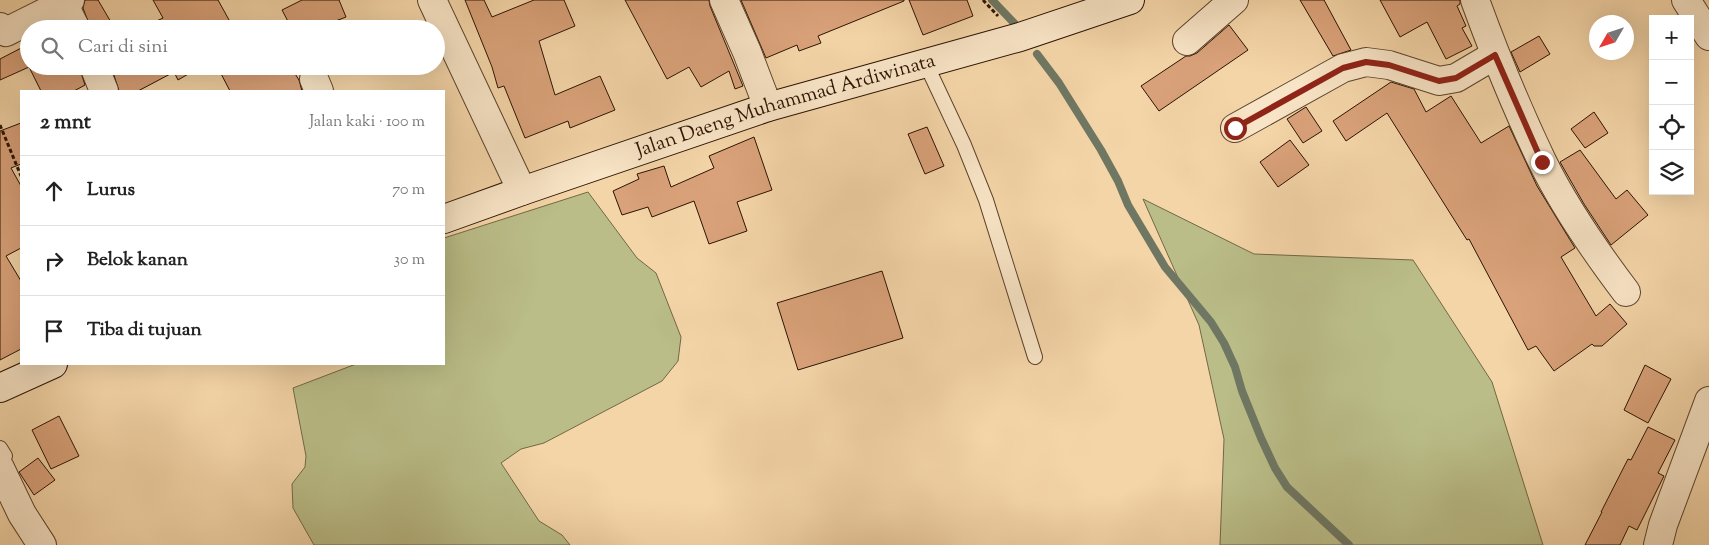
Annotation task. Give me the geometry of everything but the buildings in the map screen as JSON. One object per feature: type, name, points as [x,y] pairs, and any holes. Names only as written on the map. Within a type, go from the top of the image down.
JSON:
[{"type":"street","points":[[432,0],[441,20]]},
{"type":"street","points":[[724,0],[754,68],[768,107]]},
{"type":"street","name":"Jalan Daeng Muhammad Ardiwinata","points":[[445,219],[768,107],[1020,37],[1130,0]]},
{"type":"street","points":[[1187,41],[1234,0]]},
{"type":"street","points":[[1475,0],[1495,55],[1542,162],[1592,247],[1626,292]]},
{"type":"street","points":[[1686,0],[1709,36]]},
{"type":"street","points":[[30,20],[66,2],[73,20]]},
{"type":"street","points":[[0,27],[6,32],[20,25]]},
{"type":"street","points":[[445,28],[522,191]]},
{"type":"street","points":[[1235,128],[1343,68],[1366,62],[1389,65],[1439,81],[1456,78],[1495,55]]},
{"type":"street","points":[[98,75],[104,90]]},
{"type":"street","points":[[0,388],[51,365]]},
{"type":"street","points":[[1658,545],[1663,526],[1709,401]]},
{"type":"street","points":[[2,457],[22,514],[42,545]]},
{"type":"lane","points":[[926,64],[964,145],[986,200],[1034,357]]},
{"type":"path","points":[[0,125],[20,174]]},
{"type":"green space","points":[[588,192],[637,258],[656,273],[681,337],[678,361],[662,381],[544,443],[521,449],[501,463],[539,521],[562,535],[570,545],[314,545],[293,508],[292,484],[305,467],[306,456],[293,388],[353,365],[445,365],[445,238]]},
{"type":"green space","points":[[1143,199],[1254,254],[1413,260],[1492,382],[1543,545],[1220,545],[1224,439],[1199,325]]},
{"type":"waterway","points":[[992,0],[1015,24]]},
{"type":"waterway","points":[[1037,54],[1059,83],[1101,150],[1118,181],[1128,205],[1165,267],[1211,322],[1224,343],[1235,367],[1242,391],[1261,438],[1275,468],[1287,487],[1349,545]]},
{"type":"route","points":[[1235,128],[1343,68],[1366,62],[1389,65],[1439,81],[1456,78],[1495,55],[1542,162]]}]
